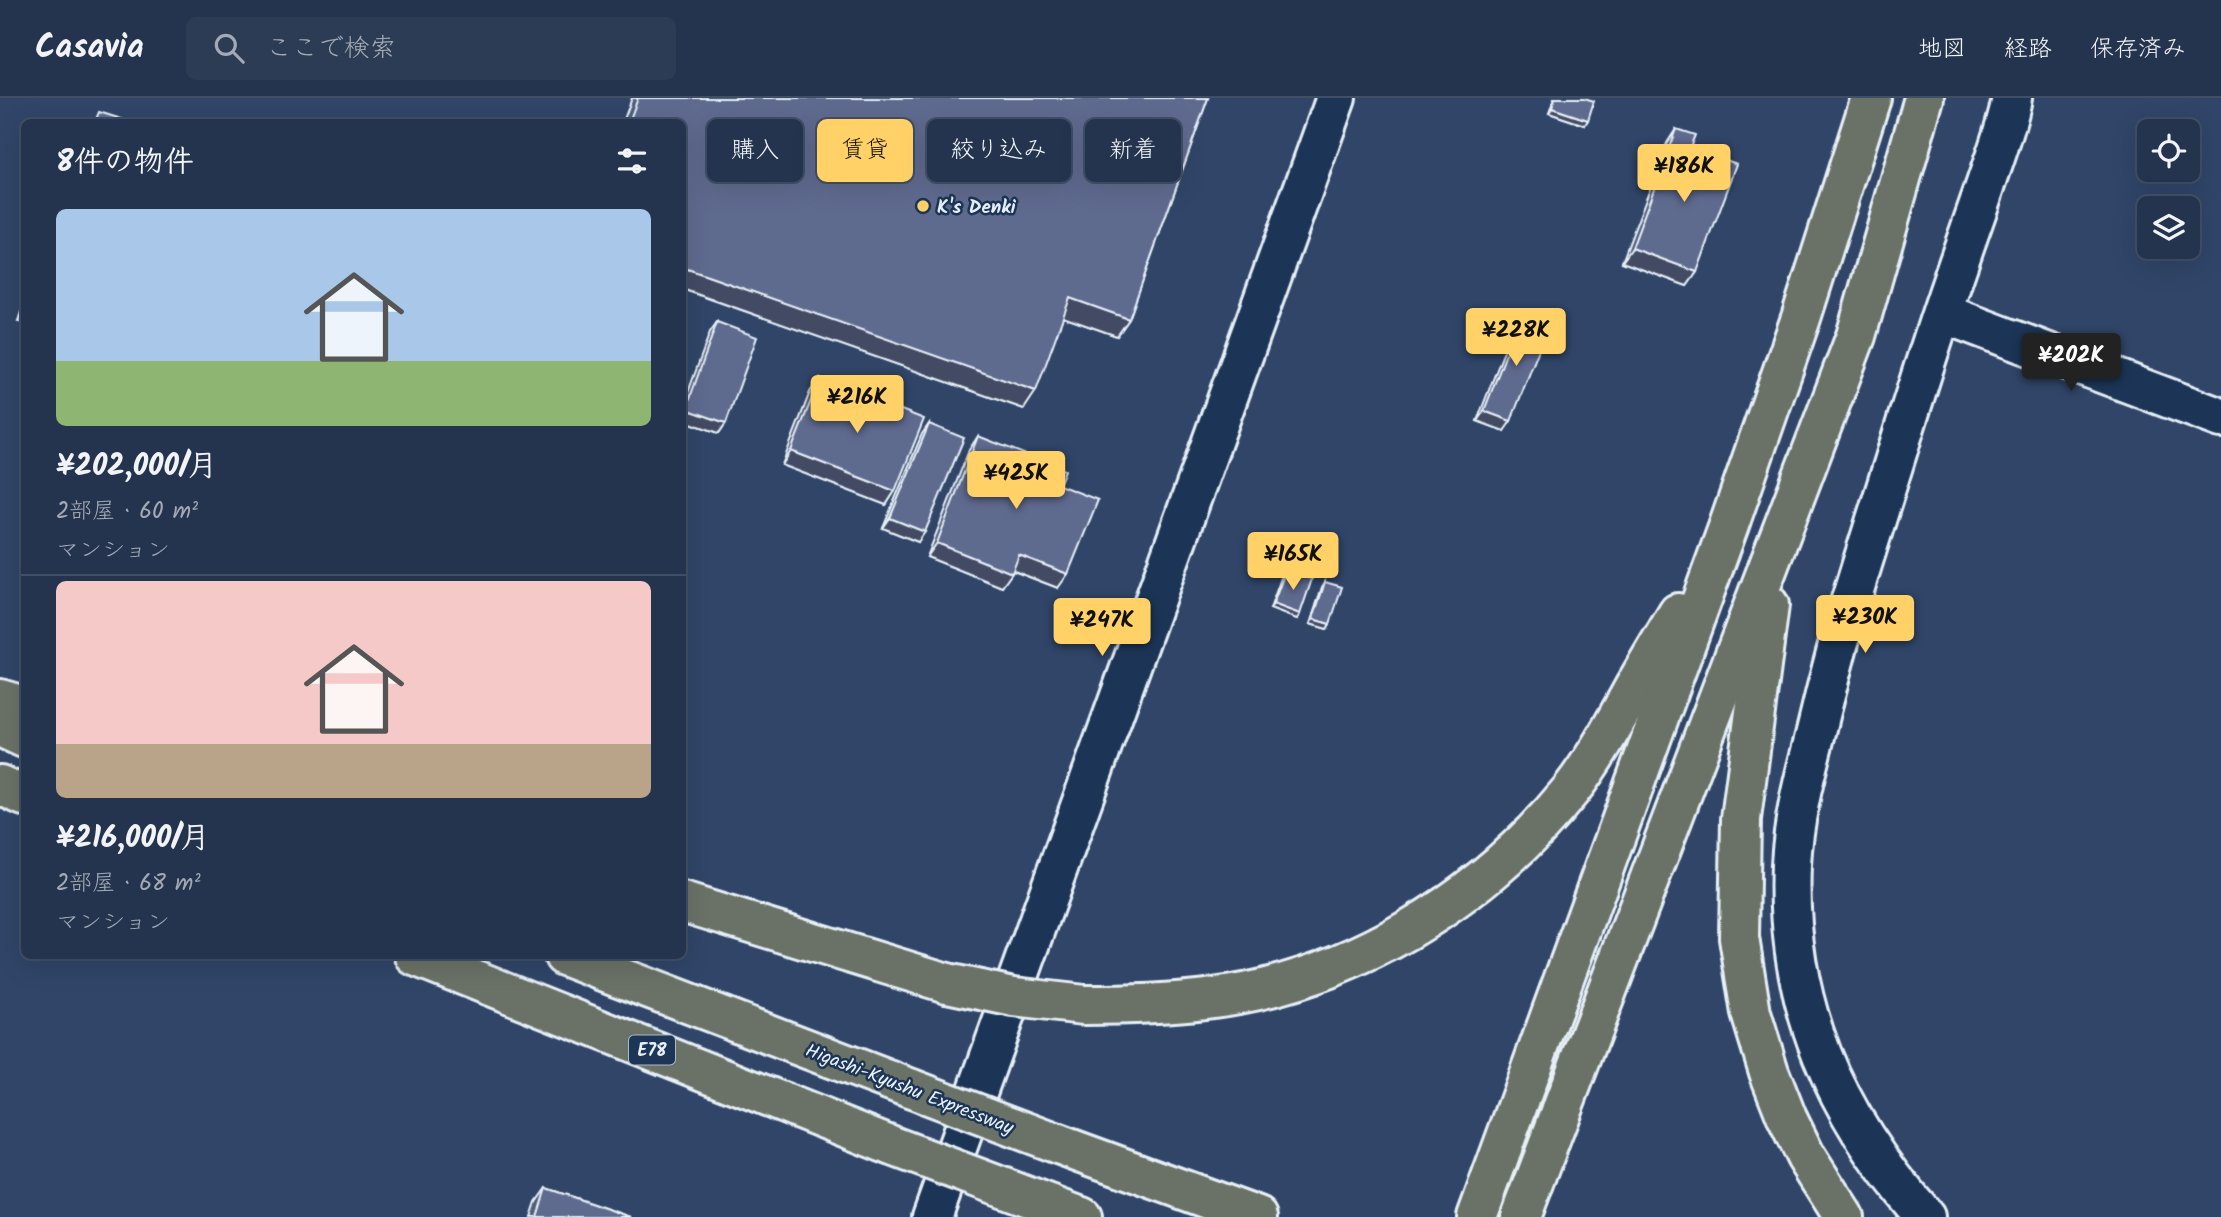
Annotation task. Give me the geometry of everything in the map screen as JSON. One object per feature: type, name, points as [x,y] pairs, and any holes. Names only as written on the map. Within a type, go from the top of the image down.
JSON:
[{"type":"highway","points":[[1477,1217],[1729,525],[1801,318],[1871,98]]},
{"type":"highway","points":[[1521,1217],[1856,336],[1924,98]]},
{"type":"highway","points":[[686,903],[947,983],[1014,997],[1084,1005],[1208,999],[1268,987],[1327,969],[1384,944],[1437,913],[1486,877],[1531,835],[1579,779],[1606,739],[1729,525]]},
{"type":"highway","points":[[1778,537],[1741,819],[1740,938],[1751,1013],[1769,1072],[1806,1157],[1844,1217]]},
{"type":"highway","points":[[0,699],[21,705]]},
{"type":"highway","points":[[0,727],[21,737]]},
{"type":"highway","points":[[0,785],[21,795]]},
{"type":"highway","name":"E78","points":[[423,959],[890,1145],[1082,1217]]},
{"type":"highway","name":"Higashi-Kyushu Expressway","points":[[572,959],[1258,1217]]},
{"type":"street","points":[[932,1217],[1336,98]]},
{"type":"street","points":[[1925,1217],[1898,1186],[1860,1133],[1830,1075],[1814,1035],[1795,950],[1791,864],[1804,778],[1838,639],[2012,98]]},
{"type":"street","points":[[1942,313],[2221,418]]},
{"type":"building","name":"K's Denki","points":[[638,98],[1208,98],[1181,174],[1181,119],[1085,119],[1085,182],[1178,182],[1129,319],[1070,298],[1036,391],[686,268],[686,119],[630,119]]},
{"type":"building","points":[[1555,98],[1584,98],[1594,101],[1588,120],[1552,108]]},
{"type":"building","points":[[99,112],[121,119],[96,119]]},
{"type":"building","points":[[1676,129],[1695,135],[1690,147],[1737,164],[1697,272],[1632,248]]},
{"type":"building","points":[[1521,315],[1548,326],[1511,421],[1484,411]]},
{"type":"building","points":[[717,322],[757,337],[726,423],[686,409]]},
{"type":"building","points":[[820,378],[924,419],[895,491],[791,451]]},
{"type":"building","points":[[929,424],[964,438],[925,532],[890,518]]},
{"type":"building","points":[[978,436],[1065,470],[1059,485],[1098,500],[1068,574],[1019,555],[1012,573],[937,543]]},
{"type":"building","points":[[1286,570],[1312,579],[1300,614],[1273,604]]},
{"type":"building","points":[[1325,582],[1342,587],[1330,624],[1313,619]]},
{"type":"building","points":[[546,1188],[631,1217],[537,1217]]},
{"type":"place","name":"K's Denki","points":[[923,206]]}]
